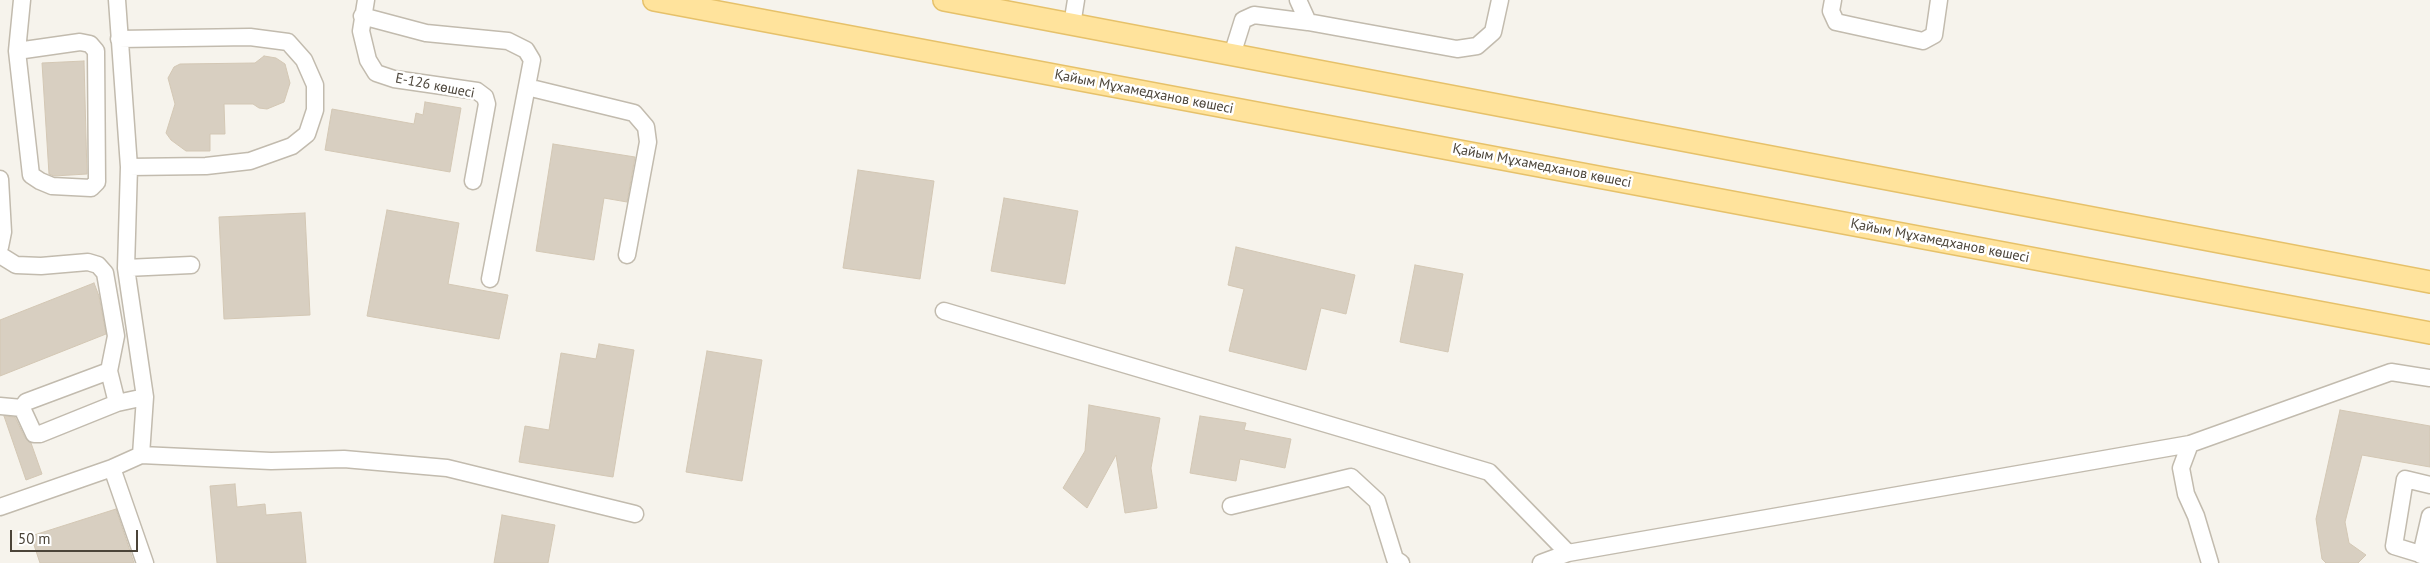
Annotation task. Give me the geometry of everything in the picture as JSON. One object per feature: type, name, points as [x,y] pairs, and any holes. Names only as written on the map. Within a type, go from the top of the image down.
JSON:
[{"type":"main road","name":"Қайым Мұхамедханов көшесі","points":[[654,0],[2430,332]]},
{"type":"main road","points":[[944,0],[993,5],[1072,25],[2430,282]]},
{"type":"street","points":[[17,51],[80,42],[90,44],[96,51],[97,182],[91,188],[52,186],[31,175],[17,51],[22,0]]},
{"type":"street","points":[[117,0],[129,167],[126,268],[145,397],[141,455]]},
{"type":"street","points":[[1072,25],[1076,0]]},
{"type":"street","points":[[1298,0],[1308,22]]},
{"type":"street","points":[[1232,55],[1243,20],[1254,15],[1308,22],[1457,49],[1477,46],[1493,32],[1500,0]]},
{"type":"street","points":[[1833,0],[1831,11],[1836,22],[1923,41],[1934,35],[1939,0]]},
{"type":"street","points":[[364,8],[426,33],[508,41],[526,50],[532,60],[490,279]]},
{"type":"street","name":"Е-126 көшесі","points":[[364,8],[361,31],[368,60],[376,73],[394,79],[477,91],[485,97],[486,104],[473,181]]},
{"type":"street","points":[[119,39],[250,37],[288,42],[304,60],[315,85],[315,110],[307,134],[292,146],[250,161],[215,165],[129,167]]},
{"type":"street","points":[[527,87],[634,113],[646,127],[648,142],[627,255]]},
{"type":"street","points":[[0,179],[3,232],[0,247]]},
{"type":"street","points":[[0,255],[16,265],[41,266],[88,262],[98,265],[105,273],[116,336],[109,371],[117,403]]},
{"type":"street","points":[[126,268],[191,265]]},
{"type":"street","points":[[944,311],[1489,472],[1568,553]]},
{"type":"street","points":[[22,408],[26,402],[109,371]]},
{"type":"street","points":[[1541,563],[1568,553],[2190,444],[2391,372],[2430,378]]},
{"type":"street","points":[[22,408],[34,434],[40,434],[117,403],[145,397]]},
{"type":"street","points":[[0,406],[22,408]]},
{"type":"street","points":[[2190,444],[2181,468],[2186,494],[2196,516],[2210,563]]},
{"type":"street","points":[[0,507],[112,468],[141,455],[271,462],[344,458],[437,467],[635,514]]},
{"type":"street","points":[[112,468],[145,563]]},
{"type":"street","points":[[1231,506],[1351,477],[1377,501],[1395,559],[1401,563]]},
{"type":"street","points":[[2425,556],[2394,546],[2405,480],[2430,485]]},
{"type":"street","points":[[2425,556],[2430,516]]},
{"type":"street","points":[[2404,563],[2425,556]]},
{"type":"building","points":[[264,56],[276,58],[285,64],[290,83],[284,102],[267,109],[259,108],[253,104],[224,104],[225,134],[210,134],[210,151],[186,151],[171,140],[166,133],[175,104],[168,78],[174,67],[180,64],[255,63]]},
{"type":"building","points":[[84,61],[87,174],[54,176],[49,174],[42,63]]},
{"type":"building","points":[[425,102],[461,108],[450,172],[325,150],[332,109],[414,124],[416,113],[423,115]]},
{"type":"building","points":[[553,144],[635,157],[627,202],[604,198],[594,260],[536,251]]},
{"type":"building","points":[[858,170],[934,181],[920,279],[843,268]]},
{"type":"building","points":[[1004,198],[1078,211],[1065,284],[991,271]]},
{"type":"building","points":[[387,210],[459,223],[448,284],[508,295],[499,339],[367,316]]},
{"type":"building","points":[[305,213],[310,315],[224,319],[219,217]]},
{"type":"building","points":[[1236,247],[1355,275],[1346,314],[1321,308],[1306,370],[1229,351],[1244,289],[1228,285]]},
{"type":"building","points":[[1415,265],[1463,274],[1448,352],[1400,342]]},
{"type":"building","points":[[94,283],[99,296],[106,334],[0,376],[0,320]]},
{"type":"building","points":[[599,344],[634,350],[613,477],[519,462],[525,426],[549,430],[561,353],[596,359]]},
{"type":"building","points":[[707,351],[762,360],[742,481],[686,472]]},
{"type":"building","points":[[1089,405],[1160,418],[1151,468],[1157,508],[1125,513],[1116,455],[1087,508],[1063,488],[1085,451]]},
{"type":"building","points":[[2340,410],[2430,426],[2430,467],[2362,455],[2345,522],[2349,543],[2366,555],[2358,563],[2326,563],[2322,559],[2316,519]]},
{"type":"building","points":[[4,416],[15,417],[25,438],[31,443],[42,474],[26,480]]},
{"type":"building","points":[[1200,416],[1246,423],[1244,430],[1291,439],[1285,468],[1240,459],[1236,481],[1190,473]]},
{"type":"building","points":[[235,484],[237,507],[265,504],[266,515],[301,512],[306,563],[217,563],[210,486]]},
{"type":"building","points":[[116,509],[134,563],[40,563],[31,536]]},
{"type":"building","points":[[502,515],[555,525],[548,563],[494,563]]}]
